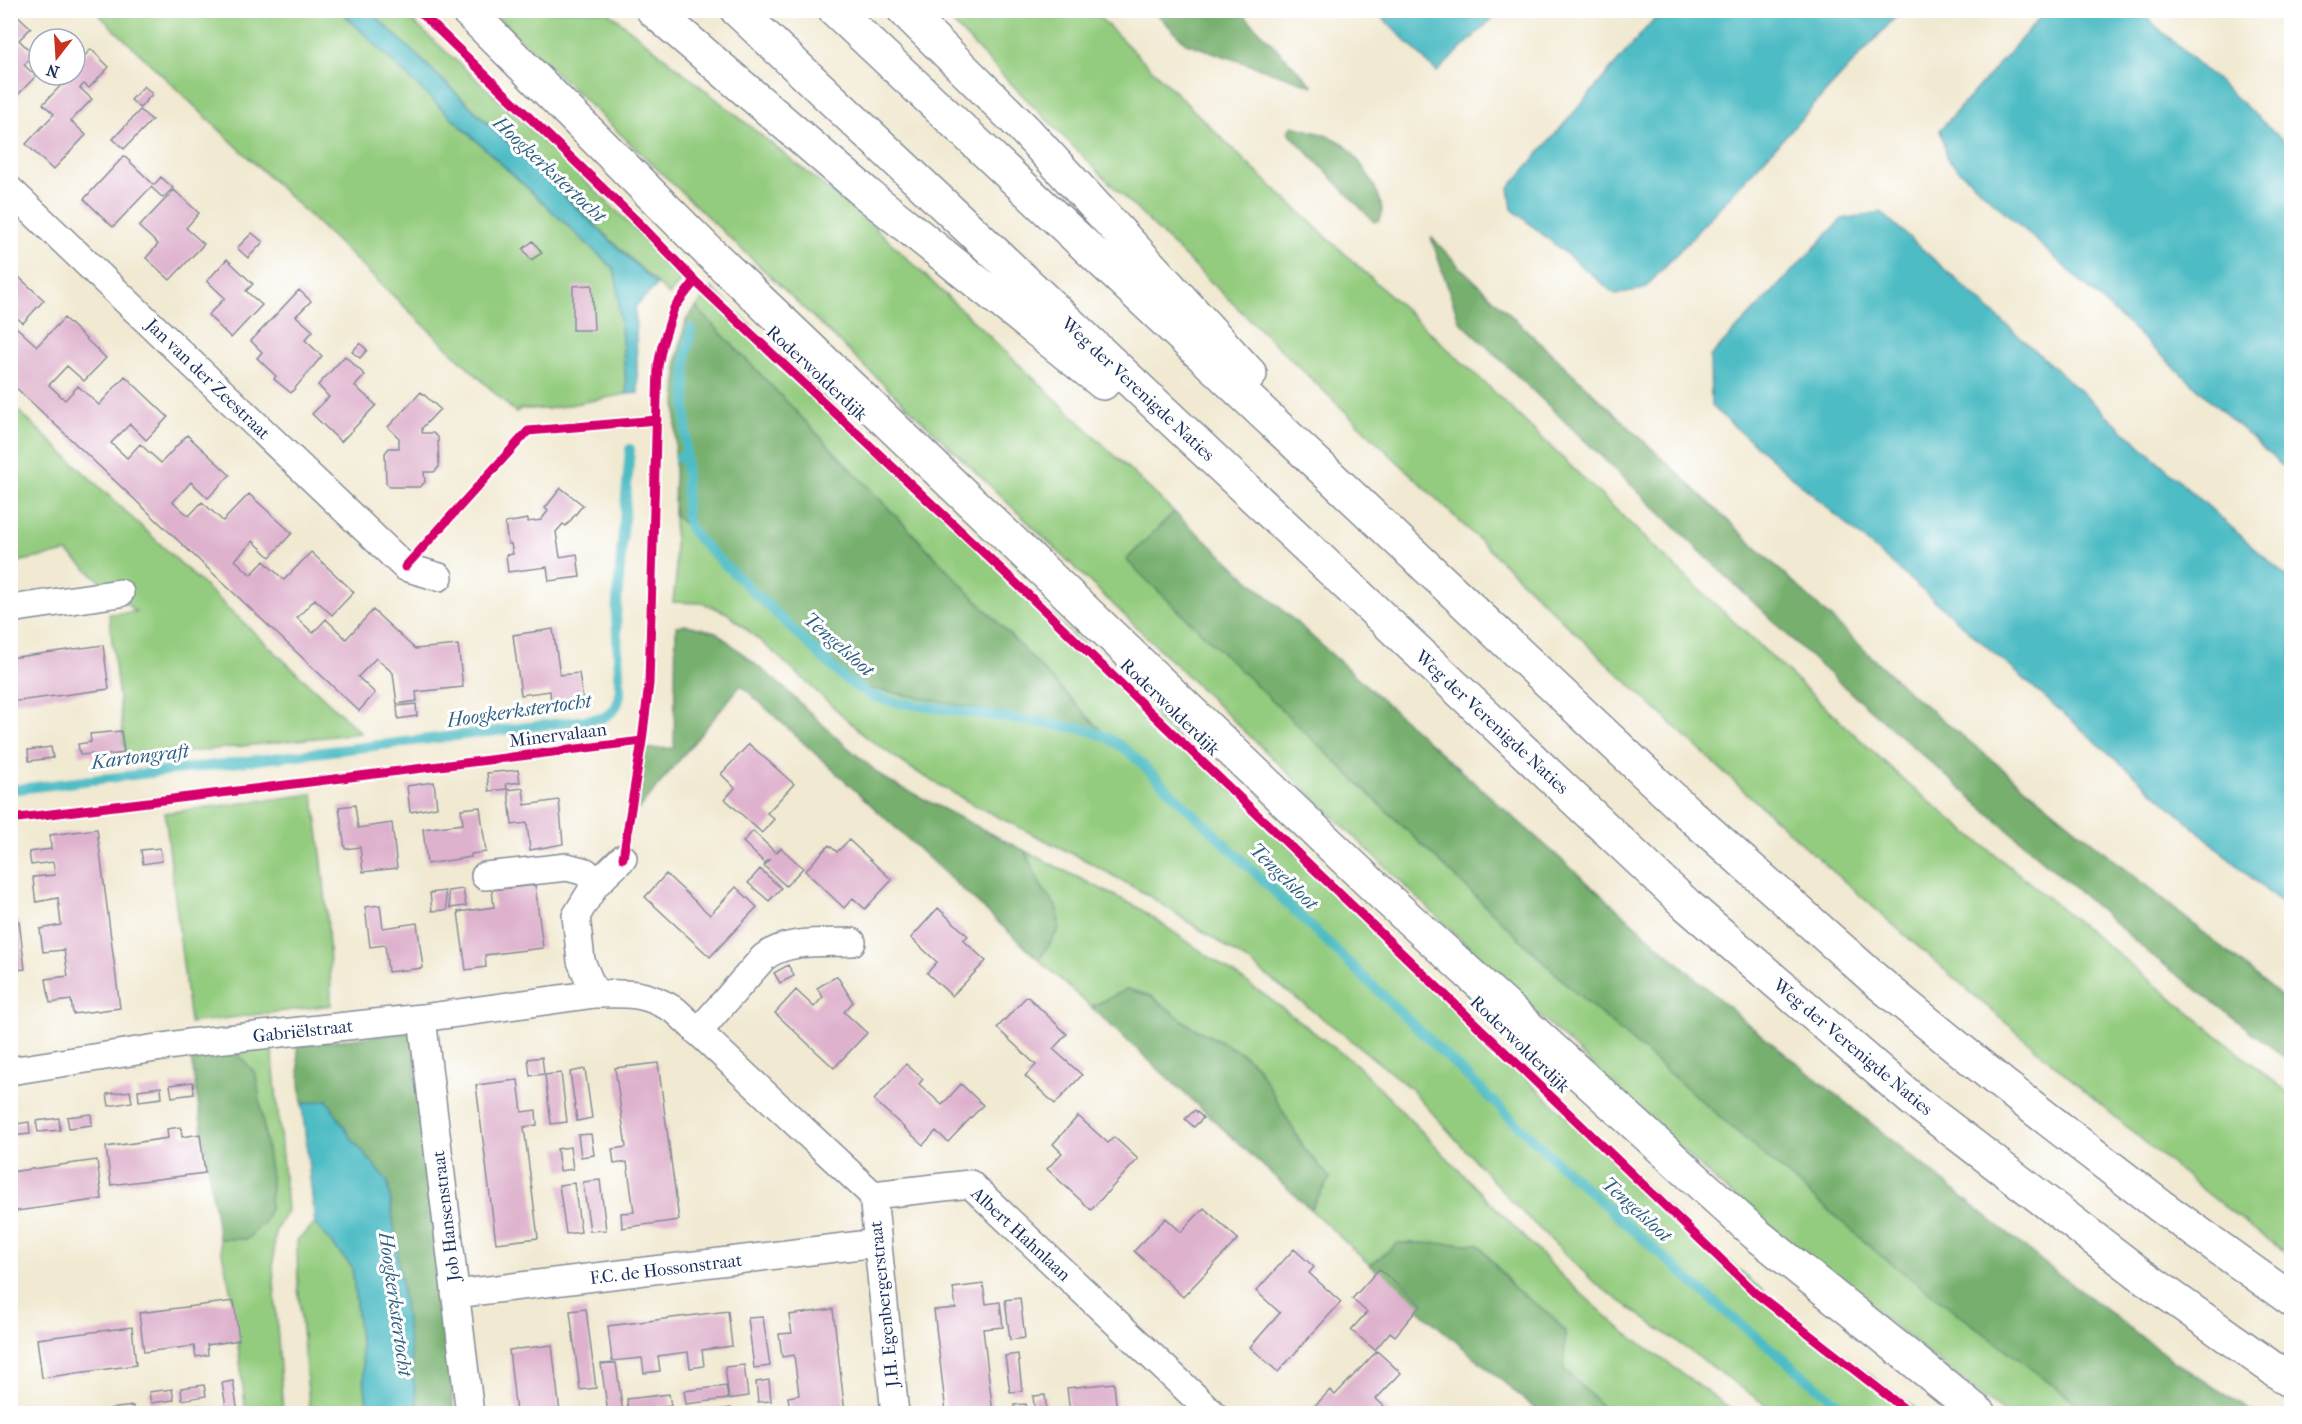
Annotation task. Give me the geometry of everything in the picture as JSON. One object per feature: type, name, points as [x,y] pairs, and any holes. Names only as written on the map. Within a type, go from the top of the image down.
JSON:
[{"type":"main road","name":"Roderwolderdijk","points":[[467,10],[705,248],[1384,896],[1756,1234],[1980,1413]]},
{"type":"main road","points":[[653,10],[868,195],[1285,528]]},
{"type":"main road","name":"Weg der Verenigde Naties","points":[[737,10],[1687,905],[1913,1100],[2144,1277],[2292,1382]]},
{"type":"main road","points":[[835,10],[1688,813],[1879,983],[2001,1083],[2141,1191],[2292,1300]]},
{"type":"main road","points":[[904,10],[1025,130],[1436,576]]},
{"type":"street","name":"Jan van der Zeestraat","points":[[10,190],[405,567],[439,577]]},
{"type":"street","points":[[10,609],[120,593]]},
{"type":"street","points":[[623,858],[595,885],[576,916],[581,960],[595,994],[634,993],[657,999],[676,1011],[873,1195]]},
{"type":"street","points":[[485,876],[567,867],[586,872],[595,885]]},
{"type":"street","points":[[698,1032],[764,957],[774,949],[787,945],[852,942]]},
{"type":"street","name":"Gabriëlstraat","points":[[10,1071],[188,1043],[422,1018],[595,994]]},
{"type":"street","name":"Job Hansenstraat","points":[[422,1018],[470,1413]]},
{"type":"street","name":"Albert Hahnlaan","points":[[873,1195],[970,1184],[1213,1413]]},
{"type":"street","name":"J.H. Egenbergerstraat","points":[[873,1195],[895,1413]]},
{"type":"street","name":"F.C. de Hossonstraat","points":[[455,1294],[877,1243]]},
{"type":"green space","points":[[95,11],[341,11],[406,75],[614,269],[627,394],[548,409],[520,409],[516,413]]},
{"type":"green space","points":[[370,11],[401,11],[508,108],[685,276],[669,295]]},
{"type":"green space","points":[[491,11],[607,11],[870,223],[1174,512],[1127,560],[1574,991],[1880,1254],[2090,1413],[2005,1413],[1716,1182],[1536,1012],[955,452]]},
{"type":"green space","points":[[941,11],[1093,11],[1252,168],[1490,388],[1674,566],[1909,785],[2291,1095],[2291,1256],[2221,1204],[2119,1120],[1895,927],[1713,762],[1593,650],[1234,305],[1086,160]]},
{"type":"green space","points":[[1154,11],[1240,11],[1313,86],[1186,43]]},
{"type":"green space","points":[[1293,126],[1334,138],[1346,146],[1362,165],[1376,189],[1382,212],[1380,220],[1374,222],[1289,133],[1289,129]]},
{"type":"green space","points":[[1431,237],[1462,269],[1911,694],[2291,1004],[2291,1062],[2149,953],[1817,663],[1459,320]]},
{"type":"green space","points":[[712,288],[917,490],[1085,646],[1543,1095],[1714,1249],[1815,1335],[1922,1413],[1777,1413],[1596,1284],[1512,1202],[1411,1089],[1246,960],[1151,897],[1087,861],[974,805],[912,769],[865,736],[727,613],[703,603],[673,602],[676,577],[674,514],[786,624],[1092,721],[696,307]]},
{"type":"green space","points":[[696,307],[1104,733],[852,685],[674,514],[677,360],[686,320]]},
{"type":"green space","points":[[10,403],[361,733],[126,759],[109,614],[136,612],[67,552],[11,563]]},
{"type":"green space","points":[[1174,512],[1452,763],[1743,1020],[2048,1266],[2175,1362],[2254,1413],[2090,1413],[1880,1255],[1574,991],[1126,560]]},
{"type":"green space","points":[[687,625],[716,632],[782,686],[838,739],[885,779],[1025,851],[1041,886],[1058,909],[1059,929],[1039,960],[741,685],[639,809],[642,749],[674,748],[676,626]]},
{"type":"green space","points":[[313,794],[326,899],[331,1005],[190,1023],[165,813]]},
{"type":"green space","points":[[1025,851],[1137,907],[1266,996],[1357,1065],[1564,1278],[1622,1330],[1737,1413],[1609,1413],[1564,1369],[1565,1331],[1552,1316],[1514,1288],[1478,1244],[1398,1243],[1370,1265],[1310,1209],[1330,1178],[1304,1148],[1257,1066],[1240,1052],[1192,1027],[1151,996],[1127,989],[1091,1007],[1039,960],[1059,929],[1058,910],[1041,886]]},
{"type":"green space","points":[[1127,989],[1151,996],[1192,1027],[1240,1052],[1257,1066],[1304,1148],[1330,1178],[1310,1209],[1091,1007]]},
{"type":"green space","points":[[412,1032],[454,1413],[418,1413],[388,1182],[351,1138],[327,1100],[302,1104],[297,1045]]},
{"type":"green space","points":[[272,1048],[287,1210],[275,1232],[273,1267],[283,1413],[246,1413],[233,1302],[219,1239],[247,1239],[270,1209],[271,1178],[256,1074],[236,1052]]},
{"type":"green space","points":[[236,1052],[256,1074],[271,1178],[270,1209],[263,1224],[247,1239],[219,1239],[191,1057]]},
{"type":"green space","points":[[315,1224],[352,1267],[368,1413],[310,1413],[298,1287],[297,1240]]},
{"type":"green space","points":[[1398,1243],[1478,1244],[1514,1288],[1552,1316],[1565,1331],[1564,1369],[1609,1413],[1540,1413],[1420,1311],[1370,1265]]},
{"type":"water","points":[[341,11],[370,11],[657,285],[635,307],[638,393],[627,394],[614,269],[406,75]]},
{"type":"water","points":[[1376,11],[1500,11],[1437,72]]},
{"type":"water","points":[[1661,11],[1901,11],[1644,289],[1615,294],[1512,209],[1509,188]]},
{"type":"water","points":[[2046,11],[2139,11],[2291,147],[2291,474],[1948,160],[1940,130]]},
{"type":"water","points":[[1881,212],[2291,581],[2291,912],[1711,406],[1710,357],[1842,219]]},
{"type":"water","points":[[327,1100],[351,1138],[388,1182],[418,1413],[368,1413],[352,1267],[315,1224],[302,1104]]},
{"type":"building","points":[[14,12],[30,27],[27,27],[27,32],[19,40],[27,48],[27,62],[24,65],[27,68],[27,85],[10,103],[10,16]]},
{"type":"building","points":[[91,49],[109,67],[89,88],[87,86],[87,53]]},
{"type":"building","points":[[144,86],[152,94],[140,108],[131,100]]},
{"type":"building","points":[[59,87],[81,87],[92,99],[71,121],[86,135],[53,170],[26,144],[54,114],[43,104]]},
{"type":"building","points":[[140,110],[152,120],[124,149],[113,139]]},
{"type":"building","points":[[124,156],[154,185],[161,177],[173,188],[163,198],[151,187],[113,227],[84,199]]},
{"type":"building","points":[[174,190],[199,213],[186,228],[204,244],[170,280],[146,258],[158,244],[139,227]]},
{"type":"building","points":[[252,233],[263,242],[248,258],[237,248]]},
{"type":"building","points":[[533,241],[542,253],[531,260],[523,249]]},
{"type":"building","points":[[227,259],[253,284],[246,291],[262,305],[231,338],[208,315],[225,298],[207,281]]},
{"type":"building","points":[[10,269],[44,300],[23,323],[10,312]]},
{"type":"building","points":[[592,285],[594,330],[573,330],[573,286]]},
{"type":"building","points":[[299,290],[311,301],[296,316],[313,331],[305,340],[322,356],[291,393],[274,379],[276,376],[257,358],[262,352],[251,341]]},
{"type":"building","points":[[64,318],[106,358],[84,381],[67,366],[49,385],[65,400],[78,386],[99,405],[125,376],[168,417],[146,440],[130,424],[111,443],[127,458],[140,444],[161,463],[187,435],[230,475],[208,498],[191,482],[173,502],[189,516],[202,502],[223,521],[249,494],[292,533],[270,557],[253,541],[235,560],[251,575],[264,561],[284,580],[311,552],[354,592],[332,615],[315,599],[297,618],[313,633],[326,619],[346,639],[373,610],[415,649],[458,645],[463,687],[416,692],[417,701],[397,704],[393,673],[376,658],[358,677],[375,693],[359,711],[10,382],[10,334],[16,327],[37,346]]},
{"type":"building","points":[[360,343],[367,350],[360,358],[352,352]]},
{"type":"building","points":[[345,356],[365,375],[355,386],[376,405],[341,442],[312,414],[329,397],[318,385]]},
{"type":"building","points":[[421,392],[440,409],[422,428],[422,433],[433,433],[438,437],[439,467],[434,472],[424,472],[425,482],[420,487],[390,487],[386,483],[385,453],[389,448],[399,448],[399,438],[388,427]]},
{"type":"building","points":[[561,488],[583,505],[566,526],[563,524],[556,532],[560,557],[577,554],[580,577],[549,581],[547,567],[508,572],[506,555],[513,554],[511,544],[508,544],[505,523],[528,519],[528,522],[541,520],[548,511],[545,508]]},
{"type":"building","points":[[553,629],[560,675],[579,673],[583,701],[551,706],[550,691],[521,695],[513,635]]},
{"type":"building","points":[[103,645],[109,689],[10,702],[10,658]]},
{"type":"building","points":[[416,704],[417,716],[398,719],[397,706]]},
{"type":"building","points":[[121,731],[124,753],[92,757],[92,754],[80,755],[78,744],[91,742],[90,734]]},
{"type":"building","points":[[749,744],[794,784],[767,813],[774,819],[762,833],[725,799],[735,788],[721,774]]},
{"type":"building","points":[[51,747],[53,758],[29,761],[28,750]]},
{"type":"building","points":[[518,770],[520,782],[506,784],[507,789],[489,791],[487,773]]},
{"type":"building","points":[[434,782],[437,807],[410,812],[407,786]]},
{"type":"building","points":[[523,788],[525,805],[559,800],[563,844],[530,850],[527,823],[512,825],[508,790]]},
{"type":"building","points":[[355,805],[358,828],[392,823],[397,868],[363,872],[360,847],[345,849],[339,807]]},
{"type":"building","points":[[480,807],[486,852],[471,854],[471,857],[427,864],[423,829],[463,824],[461,809]]},
{"type":"building","points":[[97,829],[120,1008],[73,1014],[71,1000],[50,1003],[46,979],[68,976],[64,950],[43,952],[40,929],[61,925],[58,898],[36,902],[34,889],[33,877],[55,875],[53,862],[31,865],[29,852],[51,849],[50,835]]},
{"type":"building","points":[[753,831],[776,853],[781,848],[803,868],[786,886],[764,866],[770,859],[765,863],[743,842]]},
{"type":"building","points":[[849,840],[892,880],[865,909],[853,898],[844,908],[805,871],[829,845],[837,852]]},
{"type":"building","points":[[160,848],[162,861],[143,864],[141,850]]},
{"type":"building","points":[[760,869],[781,888],[769,901],[748,883]]},
{"type":"building","points":[[666,874],[710,915],[736,887],[757,907],[710,957],[645,897]]},
{"type":"building","points":[[535,885],[543,948],[485,955],[486,967],[466,970],[458,912],[494,907],[492,890]]},
{"type":"building","points":[[463,889],[466,906],[450,908],[448,891]]},
{"type":"building","points":[[445,891],[447,910],[432,911],[430,893]]},
{"type":"building","points":[[380,905],[383,928],[417,923],[423,968],[388,972],[385,945],[370,947],[365,907]]},
{"type":"building","points":[[938,908],[968,936],[963,940],[986,961],[952,996],[927,973],[937,962],[911,938]]},
{"type":"building","points":[[19,921],[25,969],[10,971],[10,922]]},
{"type":"building","points":[[788,965],[794,976],[780,983],[774,973]]},
{"type":"building","points":[[837,976],[853,1002],[844,1012],[867,1033],[834,1068],[775,1013],[796,990],[814,1007],[823,997],[817,988]]},
{"type":"building","points":[[1027,996],[1067,1034],[1053,1049],[1082,1075],[1055,1104],[1025,1076],[1036,1065],[997,1028]]},
{"type":"building","points":[[542,1057],[544,1074],[530,1076],[528,1059]]},
{"type":"building","points":[[658,1063],[679,1220],[622,1228],[621,1213],[634,1212],[627,1162],[614,1164],[612,1149],[626,1147],[615,1068]]},
{"type":"building","points":[[906,1064],[923,1079],[919,1084],[942,1105],[961,1084],[983,1105],[948,1142],[936,1131],[923,1145],[874,1100]]},
{"type":"building","points":[[585,1069],[592,1118],[577,1121],[570,1072]]},
{"type":"building","points":[[561,1073],[567,1122],[551,1124],[545,1075]]},
{"type":"building","points":[[518,1080],[522,1112],[536,1110],[537,1125],[524,1127],[538,1238],[496,1243],[476,1085]]},
{"type":"building","points":[[193,1082],[194,1094],[172,1097],[170,1085]]},
{"type":"building","points":[[161,1087],[162,1098],[139,1101],[138,1090]]},
{"type":"building","points":[[130,1091],[132,1102],[109,1106],[107,1094]]},
{"type":"building","points":[[1195,1110],[1203,1118],[1194,1127],[1185,1119]]},
{"type":"building","points":[[91,1114],[92,1125],[69,1128],[67,1117]]},
{"type":"building","points":[[1078,1116],[1108,1143],[1114,1137],[1138,1159],[1091,1210],[1047,1169],[1062,1153],[1053,1144]]},
{"type":"building","points":[[59,1118],[60,1130],[38,1132],[36,1121]]},
{"type":"building","points":[[29,1122],[30,1134],[10,1136],[10,1125]]},
{"type":"building","points":[[181,1127],[182,1137],[200,1134],[205,1173],[111,1185],[106,1147],[168,1138],[167,1129]]},
{"type":"building","points":[[591,1134],[594,1155],[581,1157],[578,1135]]},
{"type":"building","points":[[570,1147],[573,1169],[560,1171],[557,1149]]},
{"type":"building","points":[[97,1160],[102,1199],[10,1212],[10,1172]]},
{"type":"building","points":[[600,1180],[606,1230],[590,1231],[583,1182]]},
{"type":"building","points":[[574,1183],[581,1232],[566,1234],[559,1185]]},
{"type":"building","points":[[1204,1208],[1238,1239],[1183,1297],[1134,1251],[1166,1218],[1181,1232]]},
{"type":"building","points":[[1294,1249],[1314,1267],[1309,1273],[1341,1302],[1278,1372],[1250,1347],[1280,1313],[1256,1291]]},
{"type":"building","points":[[1379,1269],[1421,1305],[1395,1336],[1390,1332],[1375,1350],[1351,1330],[1367,1312],[1352,1299]]},
{"type":"building","points":[[983,1284],[986,1304],[1000,1302],[1003,1327],[983,1329],[993,1413],[946,1413],[934,1310],[956,1308],[953,1288]]},
{"type":"building","points":[[1020,1298],[1025,1338],[1010,1340],[1005,1300]]},
{"type":"building","points":[[234,1301],[239,1340],[207,1345],[208,1355],[196,1357],[194,1346],[144,1352],[139,1313]]},
{"type":"building","points":[[586,1309],[596,1388],[580,1390],[570,1311]]},
{"type":"building","points":[[833,1309],[845,1413],[801,1413],[801,1409],[790,1410],[788,1397],[799,1395],[794,1355],[782,1357],[779,1334],[792,1333],[789,1315]]},
{"type":"building","points":[[728,1311],[732,1346],[702,1350],[704,1366],[690,1368],[688,1352],[658,1356],[660,1371],[644,1373],[642,1358],[612,1361],[608,1326]]},
{"type":"building","points":[[763,1317],[770,1366],[754,1368],[748,1318]]},
{"type":"building","points":[[132,1327],[136,1365],[42,1378],[37,1339]]},
{"type":"building","points":[[552,1345],[560,1413],[516,1413],[509,1350]]},
{"type":"building","points":[[1377,1351],[1401,1373],[1376,1399],[1392,1413],[1312,1413],[1310,1411],[1330,1390],[1335,1395]]},
{"type":"building","points":[[1018,1354],[1022,1391],[1010,1392],[1005,1356]]},
{"type":"building","points":[[616,1363],[623,1413],[608,1413],[601,1364]]},
{"type":"building","points":[[744,1365],[748,1396],[729,1399],[725,1367]]},
{"type":"building","points":[[769,1380],[771,1401],[758,1402],[756,1382]]},
{"type":"building","points":[[233,1381],[238,1413],[227,1413],[222,1383]]},
{"type":"building","points":[[1114,1383],[1117,1413],[1070,1413],[1067,1388]]},
{"type":"building","points":[[204,1385],[206,1396],[182,1400],[181,1388]]},
{"type":"building","points":[[726,1386],[728,1399],[686,1404],[684,1391]]},
{"type":"building","points":[[172,1389],[174,1400],[151,1403],[149,1392]]},
{"type":"building","points":[[669,1394],[671,1406],[628,1411],[627,1399]]},
{"type":"building","points":[[1045,1395],[1047,1413],[1035,1413],[1033,1396]]},
{"type":"building","points":[[1026,1404],[1027,1413],[1015,1413],[1014,1405]]},
{"type":"building","points":[[133,1406],[133,1413],[110,1413],[109,1409]]},
{"type":"building","points":[[205,1406],[206,1413],[184,1413],[183,1409]]},
{"type":"building","points":[[731,1408],[732,1413],[701,1413],[701,1412]]},
{"type":"waterway","name":"Tengelsloot","points":[[686,458],[686,356],[691,329]]},
{"type":"waterway","name":"Hoogkerkstertocht","points":[[10,790],[606,716],[615,709],[620,694],[616,615],[630,449]]},
{"type":"waterway","name":"Tengelsloot","points":[[679,458],[686,458],[686,515],[690,528],[699,540],[846,680],[872,696],[893,702],[1084,729],[1107,737],[1128,751],[1563,1168],[1726,1312],[1851,1414]]},
{"type":"cycle path","points":[[418,10],[638,222],[695,281],[1017,584],[1757,1294],[1911,1414]]},
{"type":"cycle path","name":"Minervalaan","points":[[10,819],[642,741],[649,684],[658,366],[674,308],[695,281]]},
{"type":"cycle path","points":[[405,567],[528,431],[657,420]]},
{"type":"cycle path","points":[[623,858],[642,741]]},
{"type":"water label","name":"Kartongraft","points":[[140,756]]}]
